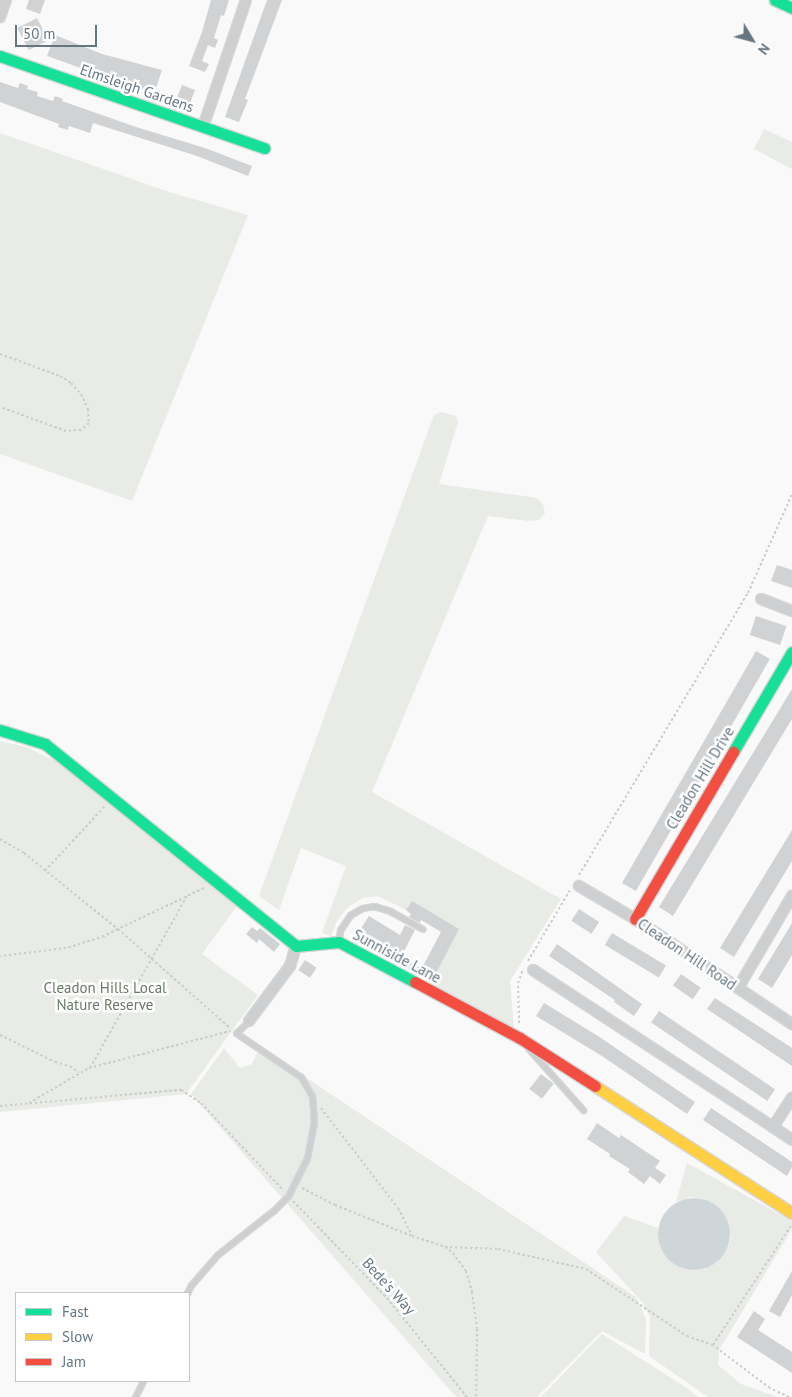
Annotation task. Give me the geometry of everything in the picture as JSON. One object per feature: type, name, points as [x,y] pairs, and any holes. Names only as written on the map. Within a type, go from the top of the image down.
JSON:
[{"type":"street","points":[[0,17],[6,0]]},
{"type":"street","points":[[203,127],[246,0]]},
{"type":"street","points":[[776,0],[792,8]]},
{"type":"street","name":"Elmsleigh Gardens","points":[[0,56],[264,148]]},
{"type":"street","points":[[761,599],[792,611]]},
{"type":"street","name":"Cleadon Hill Drive","points":[[635,918],[792,652]]},
{"type":"street","points":[[0,730],[45,744],[296,946],[290,966],[249,1021]]},
{"type":"street","name":"Cleadon Hill Road","points":[[579,886],[635,918],[792,1024]]},
{"type":"street","points":[[738,988],[792,896]]},
{"type":"street","name":"Sunniside Lane","points":[[296,946],[339,942],[521,1039],[792,1213]]},
{"type":"street","points":[[533,970],[792,1140]]},
{"type":"street","points":[[773,1127],[792,1098]]},
{"type":"lane","points":[[339,942],[340,930],[350,915],[362,908],[374,906],[390,911],[422,929]]},
{"type":"lane","points":[[188,1292],[217,1255],[274,1210],[288,1196],[307,1158],[314,1123],[312,1096],[301,1077],[236,1034],[249,1021]]},
{"type":"lane","points":[[521,1039],[534,1058],[583,1110]]},
{"type":"lane","points":[[135,1397],[142,1382]]},
{"type":"path","points":[[0,354],[60,376],[71,383],[81,394],[88,409],[89,423],[81,430],[66,431],[0,407]]},
{"type":"path","points":[[521,1039],[519,975],[748,593],[792,494]]},
{"type":"path","points":[[45,871],[113,797]]},
{"type":"path","points":[[0,839],[24,853],[118,929],[236,1034]]},
{"type":"path","points":[[0,956],[66,948],[104,936],[217,882]]},
{"type":"path","points":[[89,1068],[187,896]]},
{"type":"path","points":[[0,1106],[28,1104],[89,1068],[232,1030],[236,1034]]},
{"type":"path","points":[[0,1035],[55,1062],[70,1066],[79,1073]]},
{"type":"path","name":"Bede's Way","points":[[28,1104],[180,1090],[200,1103],[387,1298],[467,1397]]},
{"type":"path","points":[[312,1096],[398,1208],[412,1236]]},
{"type":"path","points":[[295,1184],[335,1205],[412,1236],[445,1246],[498,1249],[586,1269],[687,1336],[713,1345],[770,1388],[789,1397]]},
{"type":"path","points":[[713,1345],[792,1225]]},
{"type":"path","points":[[445,1246],[454,1253],[466,1271],[472,1292],[477,1329],[476,1397]]},
{"type":"green space","points":[[764,129],[792,142],[792,169],[754,149]]},
{"type":"green space","points":[[0,133],[169,192],[248,215],[132,501],[0,454]]},
{"type":"green space","points":[[441,412],[456,416],[458,422],[439,484],[537,498],[543,504],[545,513],[539,520],[529,521],[488,516],[372,792],[561,899],[510,981],[514,1028],[430,984],[459,929],[412,902],[406,910],[378,896],[363,898],[348,907],[337,921],[331,936],[322,933],[346,866],[301,848],[279,910],[259,896],[434,415]]},
{"type":"green space","name":"Cleadon Hills Local Nature Reserve","points":[[0,741],[26,747],[64,765],[237,906],[202,954],[258,995],[186,1094],[0,1112]]},
{"type":"green space","points":[[260,1047],[636,1297],[646,1319],[645,1354],[602,1331],[537,1397],[456,1397],[191,1094],[224,1048],[240,1068],[252,1064]]},
{"type":"green space","points":[[687,1163],[792,1221],[792,1229],[719,1350],[718,1365],[741,1384],[778,1397],[708,1397],[649,1356],[650,1317],[642,1302],[596,1252],[624,1216],[658,1228],[658,1238],[663,1252],[676,1265],[694,1270],[704,1269],[717,1262],[728,1247],[731,1235],[700,1198],[690,1197],[676,1202]]},
{"type":"green space","points":[[602,1334],[690,1390],[698,1397],[541,1397]]},
{"type":"shaded area","points":[[701,1198],[720,1208],[728,1220],[730,1234],[728,1248],[720,1260],[708,1268],[687,1270],[668,1260],[660,1248],[658,1227],[668,1208],[680,1200]]},
{"type":"building","points":[[29,0],[45,0],[40,14],[26,9]]},
{"type":"building","points":[[211,0],[229,0],[224,16],[221,15],[214,38],[218,40],[215,48],[208,45],[202,61],[209,64],[205,72],[189,66],[202,32]]},
{"type":"building","points":[[267,0],[282,0],[245,99],[248,100],[239,122],[225,117]]},
{"type":"building","points":[[37,18],[48,40],[29,50],[17,28]]},
{"type":"building","points":[[55,35],[102,54],[162,70],[154,94],[47,56]]},
{"type":"building","points":[[0,82],[18,88],[20,83],[28,86],[27,89],[38,92],[37,96],[53,101],[55,96],[63,99],[62,101],[136,127],[205,148],[252,166],[248,176],[197,156],[93,123],[90,133],[69,126],[68,130],[58,127],[59,124],[0,102]]},
{"type":"building","points":[[182,85],[195,90],[189,106],[176,101]]},
{"type":"building","points":[[777,565],[792,570],[792,588],[771,581]]},
{"type":"building","points":[[756,616],[786,626],[780,645],[750,635]]},
{"type":"building","points":[[756,651],[770,659],[636,891],[622,883]]},
{"type":"building","points":[[792,689],[792,719],[673,916],[659,907]]},
{"type":"building","points":[[792,830],[792,861],[734,957],[720,948]]},
{"type":"building","points":[[412,901],[459,929],[432,981],[368,948],[372,941],[358,933],[369,916],[400,935],[405,925],[415,930],[401,957],[422,968],[441,932],[421,920],[420,923],[409,917],[411,914],[406,910]]},
{"type":"building","points":[[579,909],[599,922],[592,934],[571,921]]},
{"type":"building","points":[[792,923],[792,955],[772,988],[758,979]]},
{"type":"building","points":[[252,927],[257,931],[260,928],[280,944],[274,952],[259,939],[257,943],[246,934]]},
{"type":"building","points":[[612,933],[666,965],[659,977],[605,945]]},
{"type":"building","points":[[557,944],[642,1004],[634,1016],[614,1002],[615,1000],[549,956]]},
{"type":"building","points":[[305,960],[317,968],[310,978],[298,970]]},
{"type":"building","points":[[681,974],[701,988],[693,999],[673,985]]},
{"type":"building","points":[[715,998],[792,1048],[792,1066],[707,1009]]},
{"type":"building","points":[[544,1003],[598,1036],[695,1102],[687,1114],[602,1056],[536,1016]]},
{"type":"building","points":[[659,1011],[775,1089],[767,1101],[651,1023]]},
{"type":"building","points":[[541,1074],[554,1084],[542,1099],[529,1089]]},
{"type":"building","points":[[711,1108],[792,1162],[792,1167],[787,1176],[703,1120]]},
{"type":"building","points":[[597,1123],[619,1138],[621,1135],[660,1161],[655,1168],[666,1175],[660,1184],[650,1176],[644,1184],[628,1172],[630,1169],[587,1139]]},
{"type":"building","points":[[792,1271],[792,1295],[780,1317],[769,1311]]},
{"type":"building","points":[[754,1311],[765,1319],[758,1330],[792,1352],[792,1373],[737,1337]]},
{"type":"traffic: fast","points":[[775,0],[792,8]]},
{"type":"traffic: fast","points":[[0,56],[264,148]]},
{"type":"traffic: fast","points":[[733,752],[792,652]]},
{"type":"traffic: fast","points":[[0,730],[45,744],[296,946],[339,942],[415,982]]},
{"type":"traffic: slow","points":[[595,1086],[792,1213]]},
{"type":"traffic: jam","points":[[635,919],[733,752]]},
{"type":"traffic: jam","points":[[415,982],[520,1038],[595,1086]]}]
